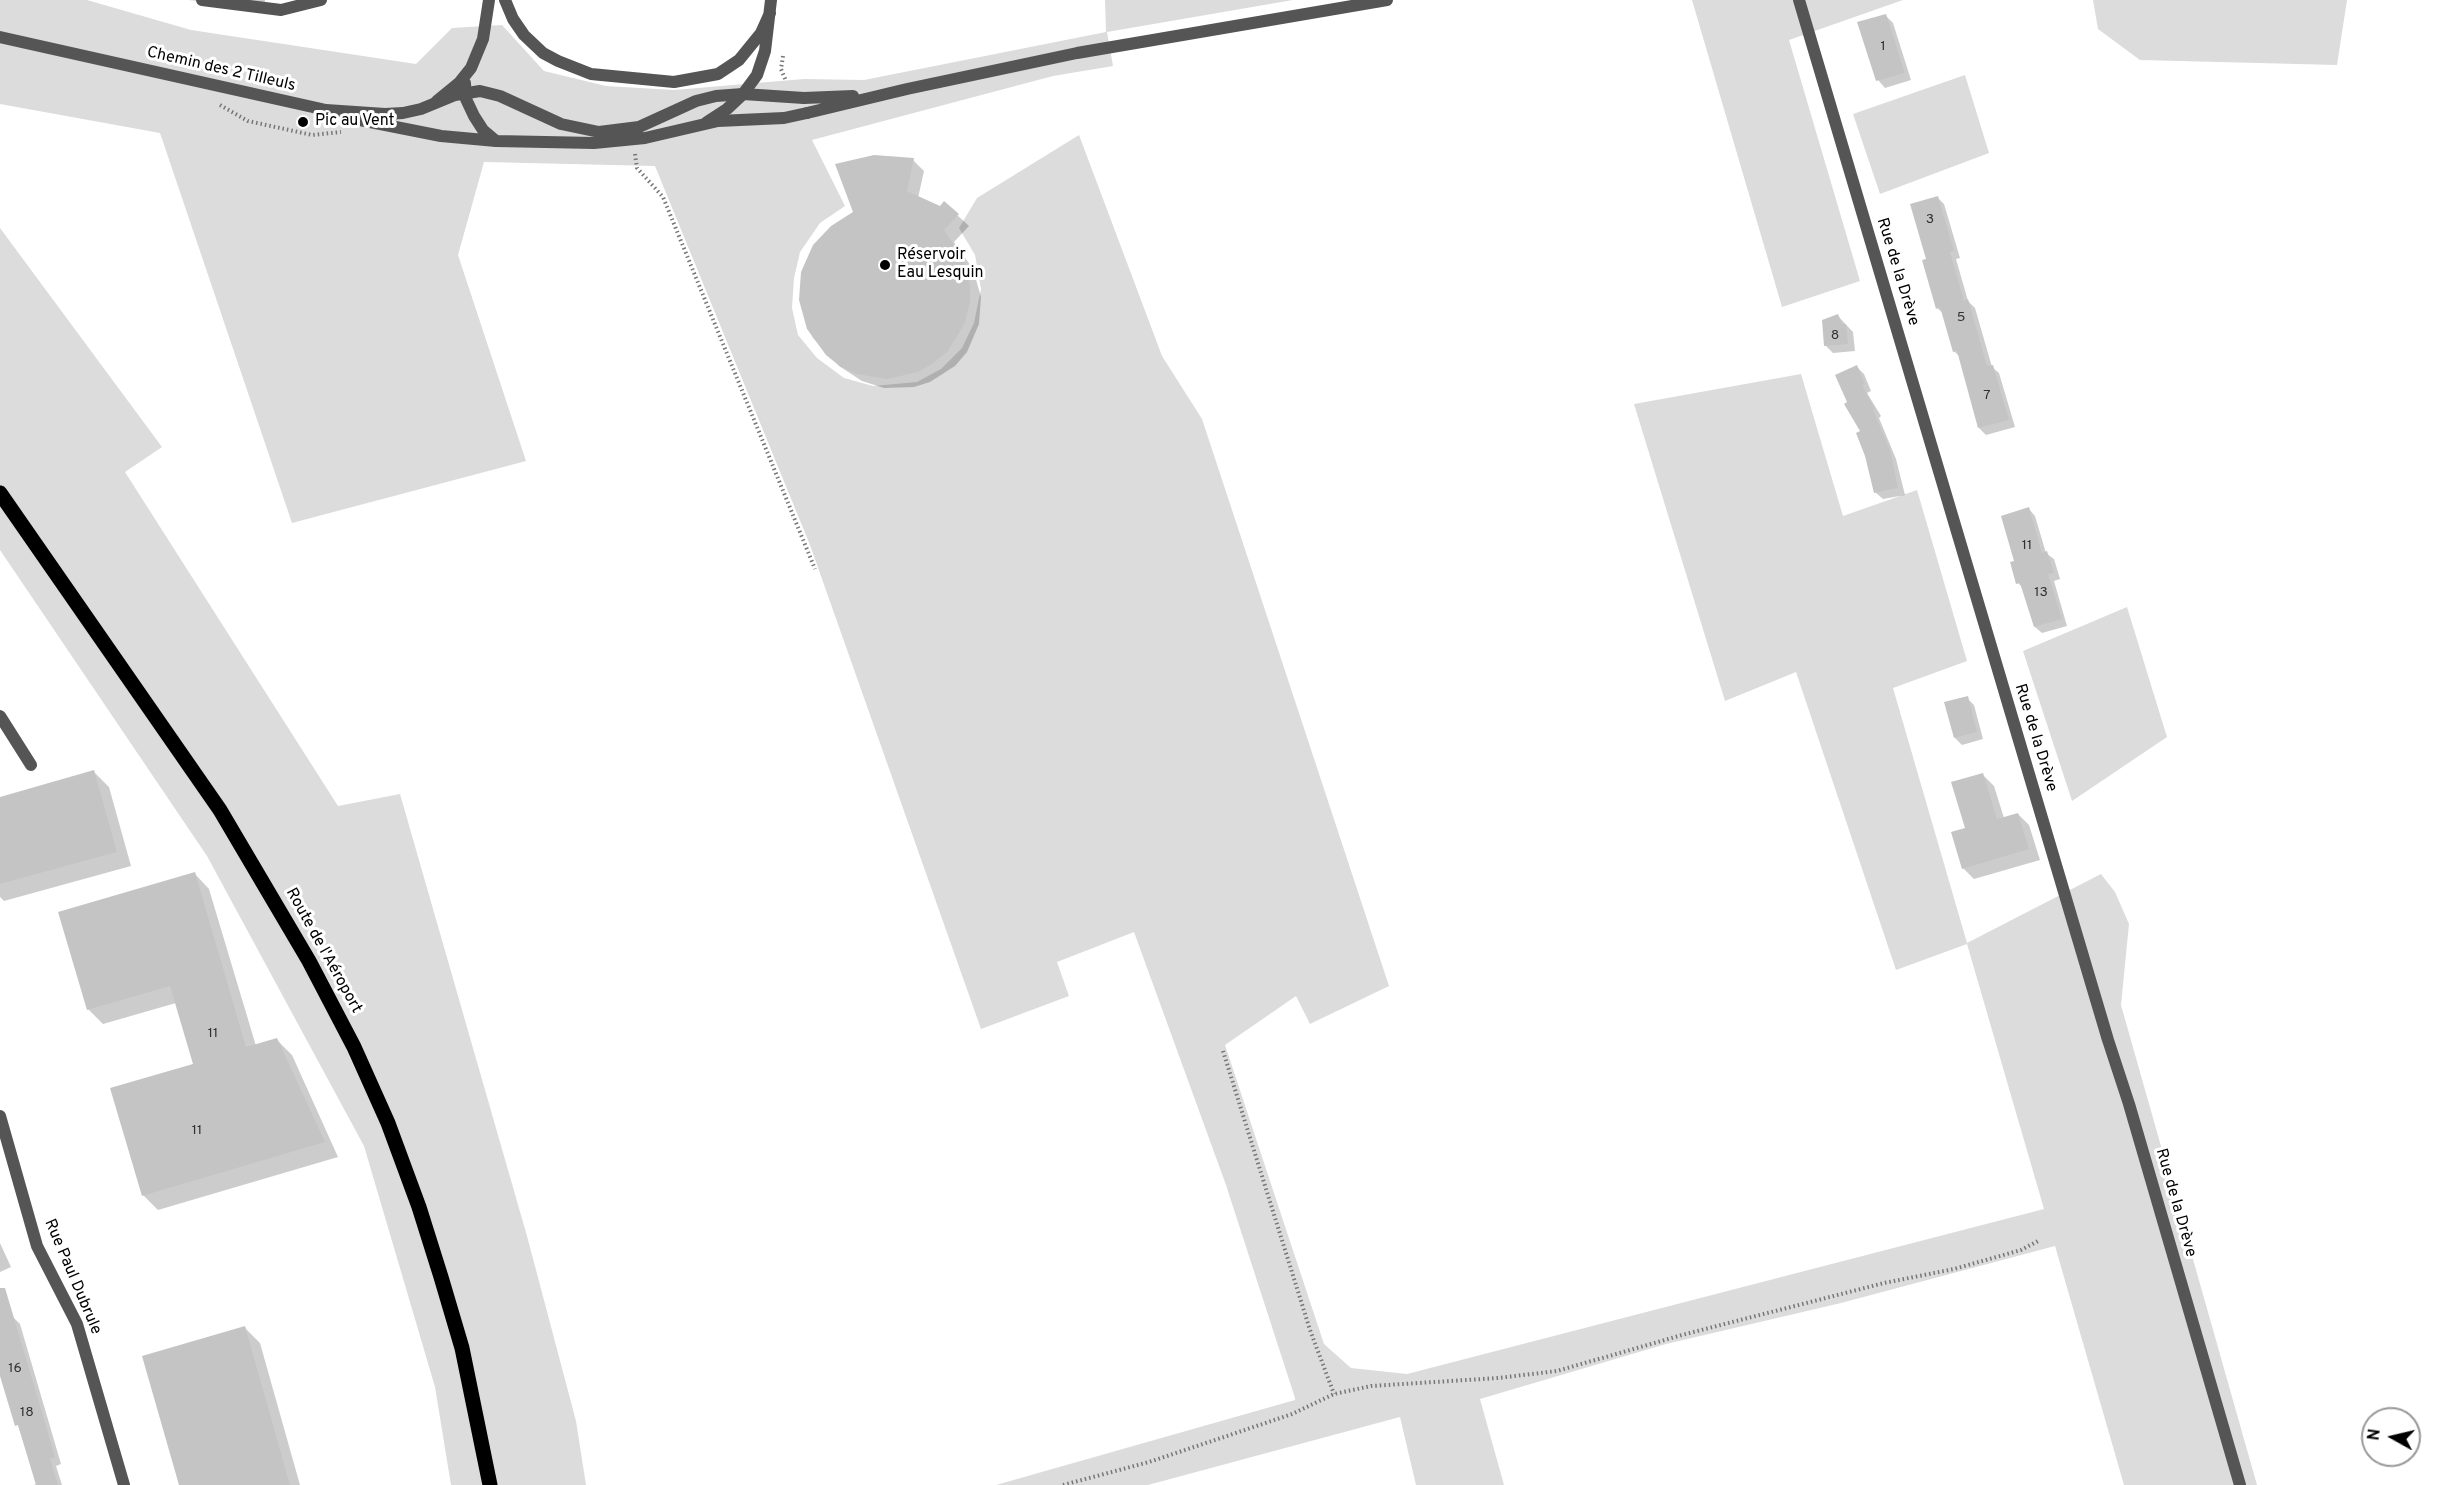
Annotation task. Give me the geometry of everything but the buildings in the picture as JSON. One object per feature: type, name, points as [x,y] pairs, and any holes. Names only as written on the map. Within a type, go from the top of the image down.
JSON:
[{"type":"main road","name":"Route de l'Aéroport","points":[[0,493],[220,810],[309,962],[354,1047],[388,1123],[438,1267],[462,1348],[490,1485]]},
{"type":"street","points":[[202,0],[281,10],[321,0]]},
{"type":"street","points":[[489,0],[483,39],[465,82],[465,93],[478,123],[496,141]]},
{"type":"street","points":[[505,0],[513,19],[524,35],[537,48],[551,57],[591,74],[653,80],[688,81],[718,74],[739,60],[751,47],[770,14]]},
{"type":"street","points":[[704,124],[715,118],[743,94],[757,75],[763,59],[771,0]]},
{"type":"street","points":[[326,110],[377,125],[430,134],[496,141],[594,143],[632,140],[704,124],[807,114],[907,89],[1077,53],[1387,0]]},
{"type":"street","name":"Rue de la Drève","points":[[1799,0],[2105,1029],[2133,1115],[2240,1485]]},
{"type":"street","name":"Chemin des 2 Tilleuls","points":[[0,37],[326,110],[394,114],[421,109],[435,102],[480,91],[493,94],[561,124],[599,132],[639,127],[704,98],[743,94],[842,98],[907,89]]},
{"type":"street","points":[[435,102],[459,83],[471,68]]},
{"type":"street","points":[[0,716],[31,765]]},
{"type":"street","name":"Rue Paul Dubrule","points":[[0,1116],[37,1245],[77,1324],[124,1485]]},
{"type":"path","points":[[784,46],[782,75],[793,86]]},
{"type":"path","points":[[632,140],[637,168],[663,196],[815,569]]},
{"type":"path","points":[[1223,1051],[1310,1330],[1334,1394]]},
{"type":"path","points":[[1063,1485],[1149,1462],[1221,1438],[1292,1414],[1334,1394],[1371,1386],[1498,1378],[1557,1371],[1682,1335],[1884,1283],[1954,1269],[2021,1250],[2038,1241]]},
{"type":"shaded area","points":[[0,0],[87,0],[191,30],[416,64],[452,28],[502,25],[544,71],[606,86],[674,90],[804,79],[864,80],[1106,32],[1105,0],[1293,0],[1107,32],[1113,66],[1053,76],[812,140],[845,206],[820,223],[800,252],[794,278],[792,308],[798,335],[817,358],[844,378],[873,386],[917,382],[941,369],[962,348],[974,323],[981,289],[975,255],[959,228],[977,198],[1079,135],[1162,356],[1202,419],[1389,986],[1310,1024],[1296,996],[1225,1045],[1324,1344],[1351,1368],[1407,1374],[2044,1209],[1967,944],[1896,970],[1796,672],[1725,701],[1634,404],[1801,374],[1843,516],[1917,490],[1967,661],[1893,688],[1967,943],[2101,874],[2115,892],[2129,924],[2121,1005],[2257,1485],[2124,1485],[2055,1246],[1841,1303],[1666,1344],[1480,1399],[1504,1485],[1416,1485],[1400,1417],[1148,1485],[996,1485],[1295,1400],[1295,1398],[1226,1185],[1134,932],[1057,962],[1069,996],[981,1029],[810,545],[655,166],[484,162],[458,255],[526,461],[292,523],[160,133],[0,104]]},
{"type":"shaded area","points":[[1692,0],[1903,0],[1789,40],[1860,281],[1782,307]]},
{"type":"shaded area","points":[[2093,0],[2347,0],[2337,65],[2140,60],[2098,29]]},
{"type":"shaded area","points":[[1965,75],[1989,153],[1880,194],[1853,114]]},
{"type":"shaded area","points":[[0,228],[162,447],[125,472],[338,806],[400,794],[527,1236],[576,1421],[586,1485],[451,1485],[435,1387],[364,1146],[207,856],[0,550]]},
{"type":"shaded area","points":[[2127,607],[2167,737],[2072,801],[2023,651]]},
{"type":"place","name":"Pic au Vent","points":[[303,122]]},
{"type":"place","name":"Réservoir Eau Lesquin","points":[[885,265]]}]
